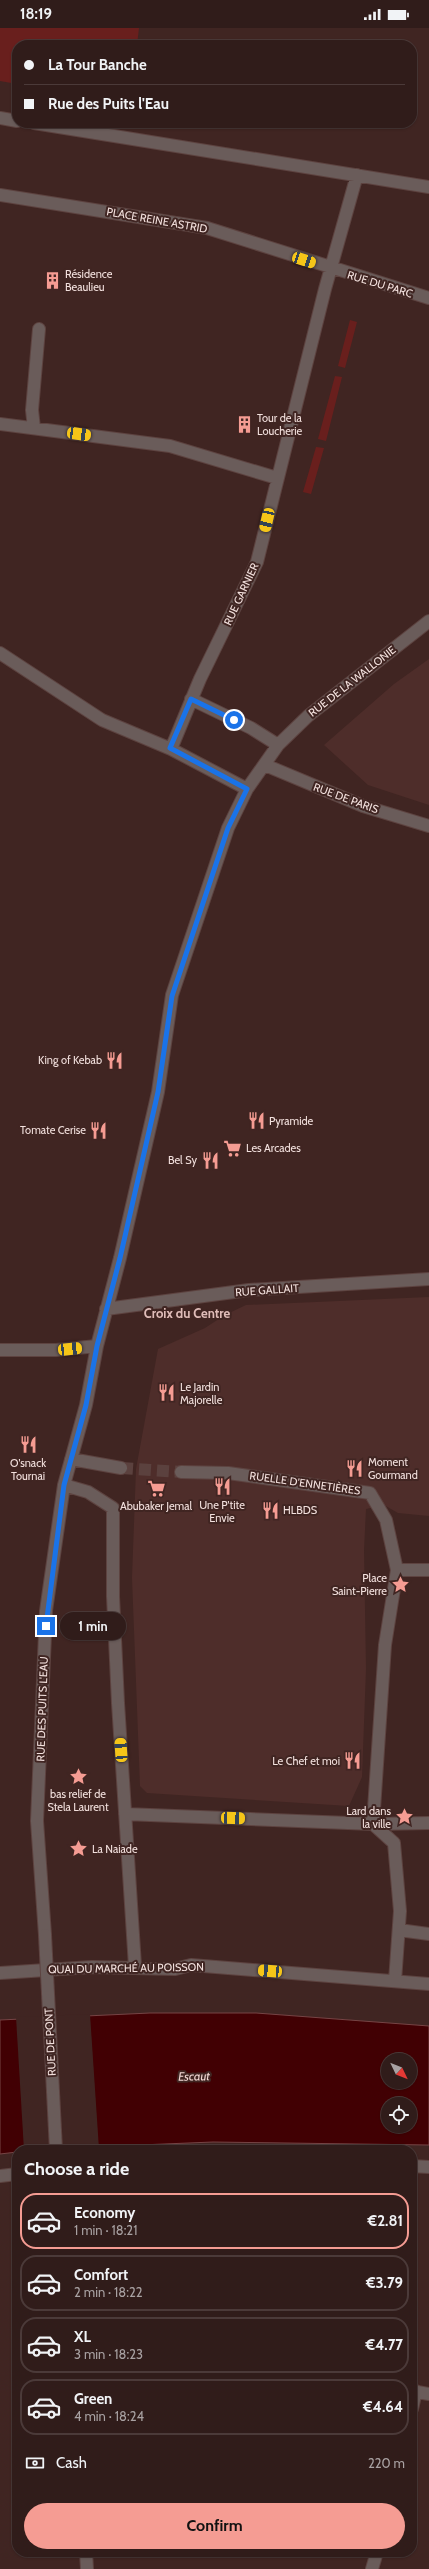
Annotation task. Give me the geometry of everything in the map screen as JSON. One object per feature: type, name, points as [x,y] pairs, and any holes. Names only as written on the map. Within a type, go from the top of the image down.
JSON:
[{"type":"street","points":[[0,118],[12,120]]},
{"type":"street","points":[[65,128],[429,187]]},
{"type":"street","points":[[332,269],[358,175]]},
{"type":"street","name":"PLACE REINE ASTRID","points":[[0,195],[207,228],[332,269]]},
{"type":"street","name":"RUE DU PARC","points":[[332,269],[429,298]]},
{"type":"street","name":"RUE GARNIER","points":[[170,748],[191,699],[258,562],[277,478],[332,269]]},
{"type":"street","points":[[34,428],[32,410],[39,330]]},
{"type":"street","points":[[0,424],[170,446],[277,478]]},
{"type":"street","name":"RUE DE LA WALLONIE","points":[[247,789],[278,745],[308,716],[429,621]]},
{"type":"street","points":[[0,653],[102,720],[170,748],[247,789]]},
{"type":"street","points":[[191,699],[251,728],[278,745]]},
{"type":"street","name":"RUE DE PARIS","points":[[265,765],[363,806],[429,826]]},
{"type":"street","name":"RUE DES PUITS L'EAU","points":[[44,1935],[37,1821],[46,1611],[64,1485],[87,1398],[97,1346],[158,1092],[172,996],[226,835],[247,789]]},
{"type":"street","name":"RUE GALLAIT","points":[[106,1308],[249,1290],[429,1279]]},
{"type":"street","points":[[0,1350],[56,1350],[97,1346]]},
{"type":"street","points":[[71,1459],[121,1468]]},
{"type":"street","name":"RUELLE D'ENNETIÈRES","points":[[181,1472],[228,1473],[370,1493],[386,1520],[397,1570]]},
{"type":"street","points":[[64,1485],[88,1492],[113,1508],[113,1596],[135,1966]]},
{"type":"street","points":[[373,1824],[386,1645],[397,1570],[429,1570]]},
{"type":"street","points":[[125,1814],[373,1824],[429,1823]]},
{"type":"street","points":[[373,1824],[394,1843],[399,1930],[395,1981]]},
{"type":"street","points":[[399,1930],[429,1934]]},
{"type":"street","name":"RUE DE PONT","points":[[44,1935],[56,2145]]},
{"type":"street","name":"QUAI DU MARCHÉ AU POISSON","points":[[0,1973],[135,1966],[175,1969],[192,1964],[429,1984]]},
{"type":"street","points":[[417,2166],[429,2167]]},
{"type":"street","points":[[0,2176],[12,2175]]},
{"type":"street","points":[[417,2392],[429,2394]]},
{"type":"street","points":[[86,2557],[87,2569]]},
{"type":"street","points":[[372,2569],[376,2557]]},
{"type":"shaded area","points":[[0,28],[139,28],[138,40],[12,40],[12,83],[0,81]]},
{"type":"shaded area","points":[[350,320],[357,322],[345,368],[338,366]]},
{"type":"shaded area","points":[[335,376],[342,377],[326,441],[318,439]]},
{"type":"shaded area","points":[[316,447],[324,448],[311,494],[303,492]]},
{"type":"shaded area","points":[[429,659],[429,805],[368,785],[324,745],[394,684]]},
{"type":"shaded area","points":[[429,1297],[429,1516],[398,1513],[384,1505],[366,1509],[364,1550],[366,1669],[362,1777],[349,1806],[147,1793],[140,1786],[132,1578],[136,1469],[158,1349],[205,1328],[225,1315],[246,1305]]},
{"type":"water","name":"Escaut","points":[[150,2013],[256,2013],[429,2026],[429,2145],[213,2142],[140,2145],[12,2145],[12,2153],[0,2154],[0,2020]]},
{"type":"pier","points":[[90,2014],[99,2145],[24,2145],[16,2017]]},
{"type":"tunnel","points":[[121,1468],[181,1472]]},
{"type":"place","name":"Résidence Beaulieu","points":[[52,280]]},
{"type":"place","name":"Tour de la Loucherie","points":[[244,424]]},
{"type":"place","name":"King of Kebab","points":[[115,1060]]},
{"type":"place","name":"Pyramide","points":[[256,1121]]},
{"type":"place","name":"Tomate Cerise","points":[[99,1130]]},
{"type":"place","name":"Les Arcades","points":[[233,1148]]},
{"type":"place","name":"Bel Sy","points":[[210,1160]]},
{"type":"place","name":"Le Jardin Majorelle","points":[[167,1393]]},
{"type":"place","name":"O'snack Tournai","points":[[28,1445]]},
{"type":"place","name":"Moment Gourmand","points":[[355,1468]]},
{"type":"place","name":"Une P'tite Envie","points":[[222,1487]]},
{"type":"place","name":"Abubaker Jemal","points":[[156,1488]]},
{"type":"place","name":"HLBDS","points":[[270,1510]]},
{"type":"place","name":"Place Saint-Pierre","points":[[400,1584]]},
{"type":"place","name":"Le Chef et moi","points":[[353,1761]]},
{"type":"place","name":"bas relief de Stela Laurent","points":[[78,1776]]},
{"type":"place","name":"Lard dans la ville","points":[[404,1817]]},
{"type":"place","name":"La Naiade","points":[[79,1849]]},
{"type":"district","name":"Croix du Centre","points":[[187,1313]]},
{"type":"route","points":[[46,1626],[46,1611],[64,1485],[86,1405],[97,1346],[120,1258],[158,1092],[172,996],[181,964],[228,828],[247,789],[170,748],[191,699],[234,720]]}]
